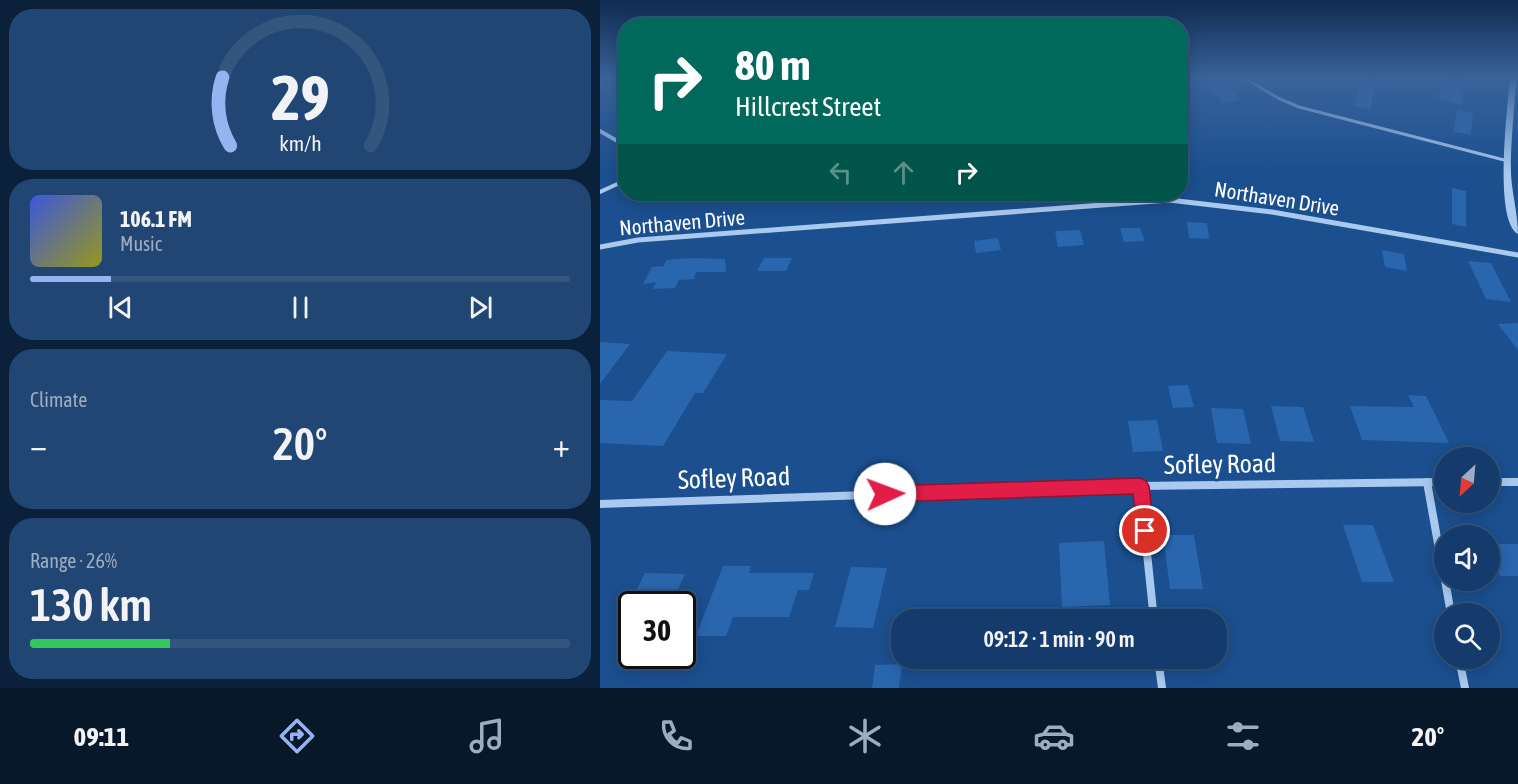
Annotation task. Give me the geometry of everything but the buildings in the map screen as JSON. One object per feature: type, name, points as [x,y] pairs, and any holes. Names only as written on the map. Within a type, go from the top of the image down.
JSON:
[{"type":"street","points":[[1514,109],[1508,161],[1510,199],[1518,231]]},
{"type":"street","points":[[600,131],[618,141]]},
{"type":"street","name":"Northaven Drive","points":[[600,247],[638,240],[1156,201]]},
{"type":"street","name":"Northaven Drive","points":[[1178,201],[1272,212],[1518,255]]},
{"type":"street","points":[[1427,482],[1435,525]]},
{"type":"street","name":"Sofley Road","points":[[600,504],[1140,486],[1434,482]]},
{"type":"street","points":[[1500,482],[1518,482]]},
{"type":"street","points":[[1140,486],[1153,609]]},
{"type":"street","points":[[1159,669],[1161,688]]},
{"type":"street","points":[[1461,669],[1465,688]]},
{"type":"lane","points":[[1307,109],[1508,161]]},
{"type":"lane","points":[[600,192],[618,184]]},
{"type":"route","points":[[885,494],[1140,486],[1145,531]]}]
